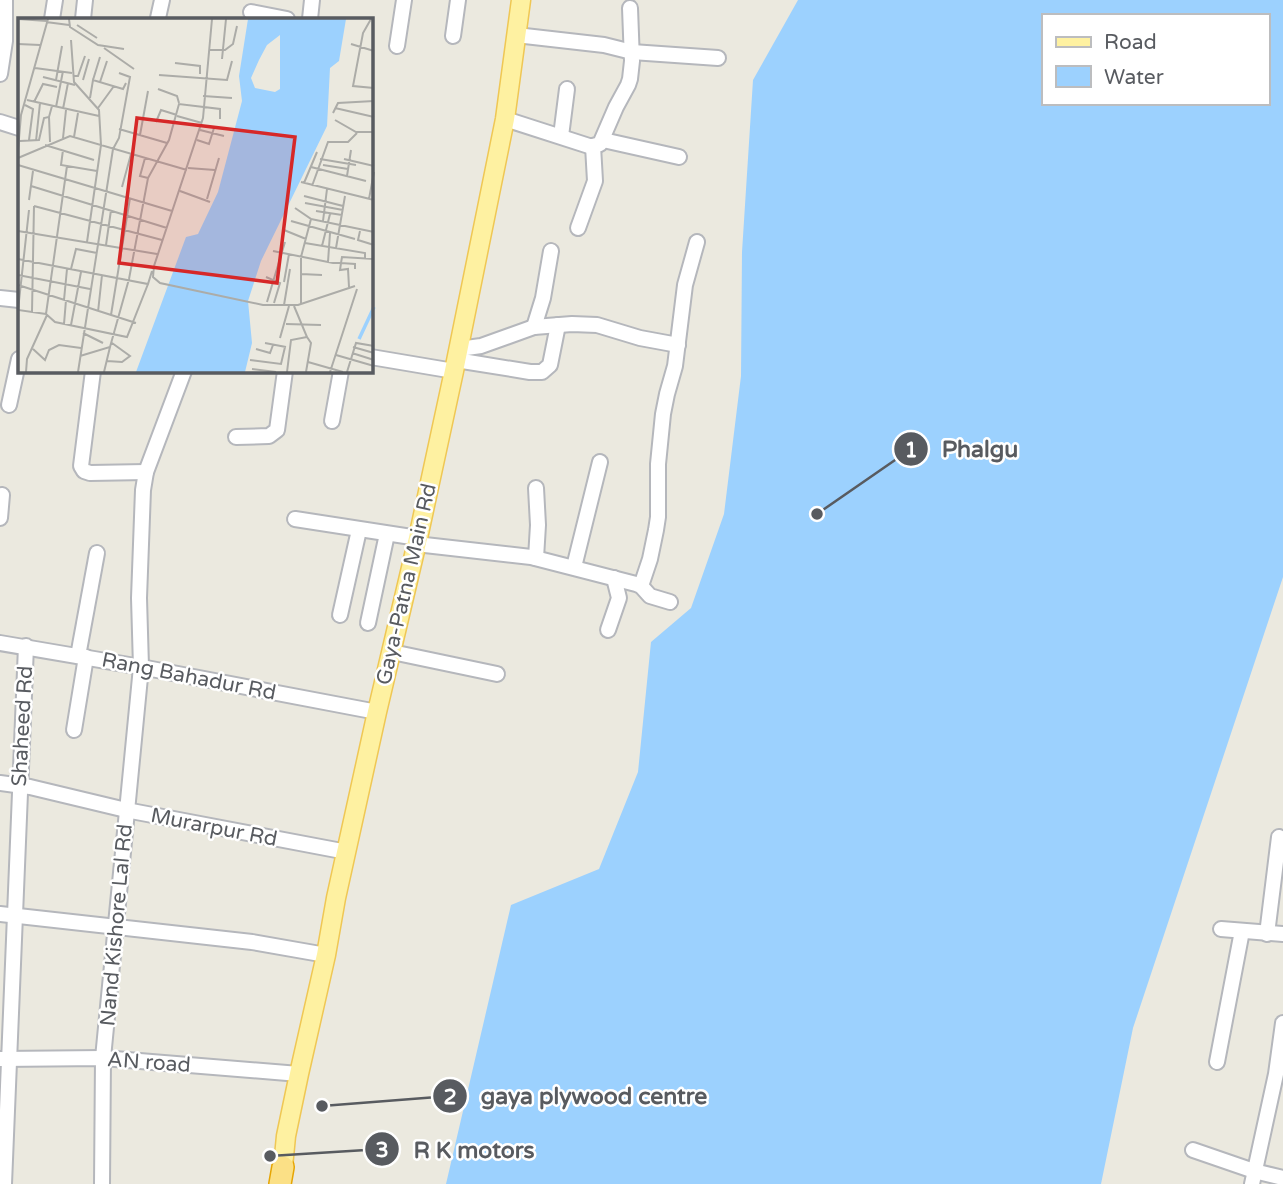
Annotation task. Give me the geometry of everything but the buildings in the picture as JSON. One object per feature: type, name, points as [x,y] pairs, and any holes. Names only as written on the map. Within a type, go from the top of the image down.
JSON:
[{"type":"main road","name":"Gaya-Patna Main Rd","points":[[283,1178],[286,1136],[456,360],[505,119],[521,0]]},
{"type":"street","points":[[0,74],[5,41],[5,0]]},
{"type":"street","points":[[52,18],[55,0]]},
{"type":"street","points":[[83,18],[85,0]]},
{"type":"street","points":[[158,18],[162,0]]},
{"type":"street","points":[[310,18],[312,0]]},
{"type":"street","points":[[397,46],[404,0]]},
{"type":"street","points":[[453,36],[458,0]]},
{"type":"street","points":[[579,228],[594,181],[598,143],[628,85],[632,52],[629,8]]},
{"type":"street","points":[[251,12],[281,18]]},
{"type":"street","points":[[516,35],[604,45],[632,52],[718,58]]},
{"type":"street","points":[[561,136],[567,89]]},
{"type":"street","points":[[505,119],[561,136],[679,157]]},
{"type":"street","points":[[0,122],[18,128]]},
{"type":"street","points":[[640,586],[650,559],[656,530],[660,445],[667,394],[674,372],[685,285],[697,242]]},
{"type":"street","points":[[534,327],[543,298],[551,251]]},
{"type":"street","points":[[0,298],[18,300]]},
{"type":"street","points":[[456,360],[481,346],[534,327],[558,325],[597,325],[640,338],[678,345]]},
{"type":"street","points":[[373,357],[456,360],[542,372],[550,365],[558,325]]},
{"type":"street","points":[[9,405],[18,364]]},
{"type":"street","points":[[93,373],[81,466],[83,471],[146,472]]},
{"type":"street","name":"Nand Kishore Lal Rd","points":[[102,1184],[103,1058],[141,667],[139,598],[146,472],[183,373]]},
{"type":"street","points":[[236,437],[270,436],[277,430],[285,373]]},
{"type":"street","points":[[332,421],[341,373]]},
{"type":"street","points":[[574,567],[600,462]]},
{"type":"street","points":[[536,488],[536,558]]},
{"type":"street","points":[[0,518],[2,495]]},
{"type":"street","points":[[295,519],[417,541],[536,558],[640,586],[650,596],[670,602]]},
{"type":"street","points":[[340,615],[359,530]]},
{"type":"street","points":[[368,623],[387,534]]},
{"type":"street","points":[[74,730],[97,553]]},
{"type":"street","points":[[608,630],[619,598],[614,578]]},
{"type":"street","name":"Rang Bahadur Rd","points":[[0,643],[377,712]]},
{"type":"street","name":"Shaheed Rd","points":[[4,1184],[7,915],[19,786],[26,646]]},
{"type":"street","points":[[392,652],[497,674]]},
{"type":"street","name":"Murarpur Rd","points":[[0,783],[347,852]]},
{"type":"street","points":[[1267,934],[1279,837]]},
{"type":"street","points":[[7,915],[252,942],[326,955]]},
{"type":"street","points":[[1222,929],[1283,934]]},
{"type":"street","points":[[1217,1062],[1242,931]]},
{"type":"street","points":[[1253,1178],[1276,1073],[1283,1023]]},
{"type":"street","name":"AN road","points":[[4,1060],[103,1058],[299,1074]]},
{"type":"street","points":[[1193,1150],[1253,1178],[1283,1178]]},
{"type":"water","points":[[798,0],[1283,0],[1283,577],[1133,1028],[1101,1184],[446,1184],[511,905],[599,869],[638,772],[651,642],[691,608],[724,514],[741,376],[742,252],[753,80]]},
{"type":"place","name":"Phalgu","points":[[817,514]]},
{"type":"place","name":"gaya plywood centre","points":[[322,1106]]},
{"type":"place","name":"R K motors","points":[[270,1156]]}]
